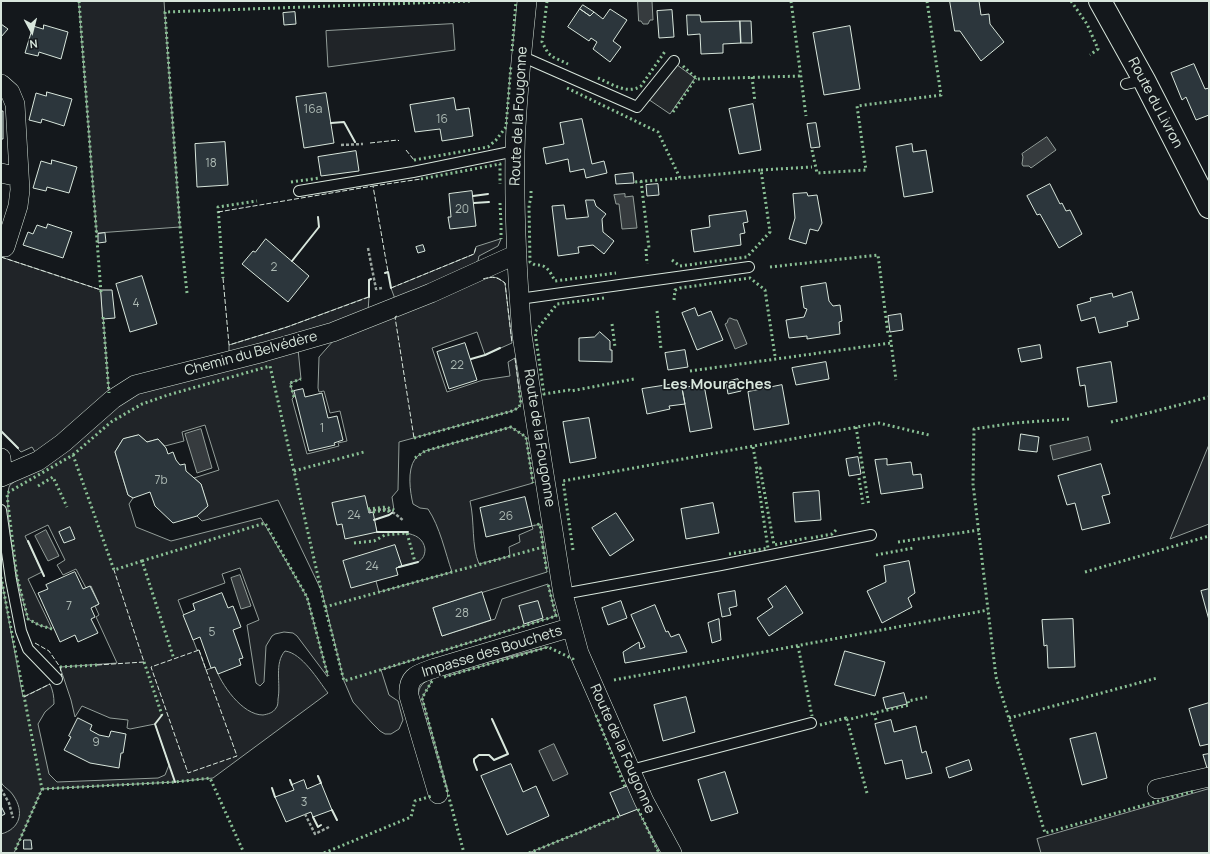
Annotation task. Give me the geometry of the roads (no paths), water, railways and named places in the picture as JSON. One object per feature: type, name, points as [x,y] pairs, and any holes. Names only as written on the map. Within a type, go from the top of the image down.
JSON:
[{"type":"street","name":"Route de la Fougonne","points":[[527,1],[521,56],[515,151],[519,299],[522,335],[563,594],[579,653],[644,801],[672,853]]},
{"type":"street","name":"Route du Livron","points":[[1100,1],[1135,82],[1209,207]]},
{"type":"street","points":[[1,84],[10,92],[15,104],[20,190],[5,247]]},
{"type":"street","points":[[1,173],[19,177]]},
{"type":"street","name":"Chemin du Belvédère","points":[[1,477],[38,462],[105,408],[113,399],[134,385],[264,352],[333,332],[431,293],[517,254]]},
{"type":"street","points":[[1,458],[1,477]]},
{"type":"street","name":"Impasse des Bouchets","points":[[438,794],[409,696],[409,684],[412,679],[416,675],[436,668],[572,627]]},
{"type":"street","points":[[1157,789],[1209,776]]},
{"type":"lane","points":[[521,56],[637,107],[674,61]]},
{"type":"lane","points":[[299,191],[413,172],[515,151]]},
{"type":"lane","points":[[519,299],[749,267]]},
{"type":"lane","points":[[1,510],[11,580],[21,631],[28,649],[57,679]]},
{"type":"lane","points":[[563,594],[871,536]]},
{"type":"lane","points":[[631,770],[811,723]]},
{"type":"district","name":"Les Mouraches","points":[[717,385]]}]
